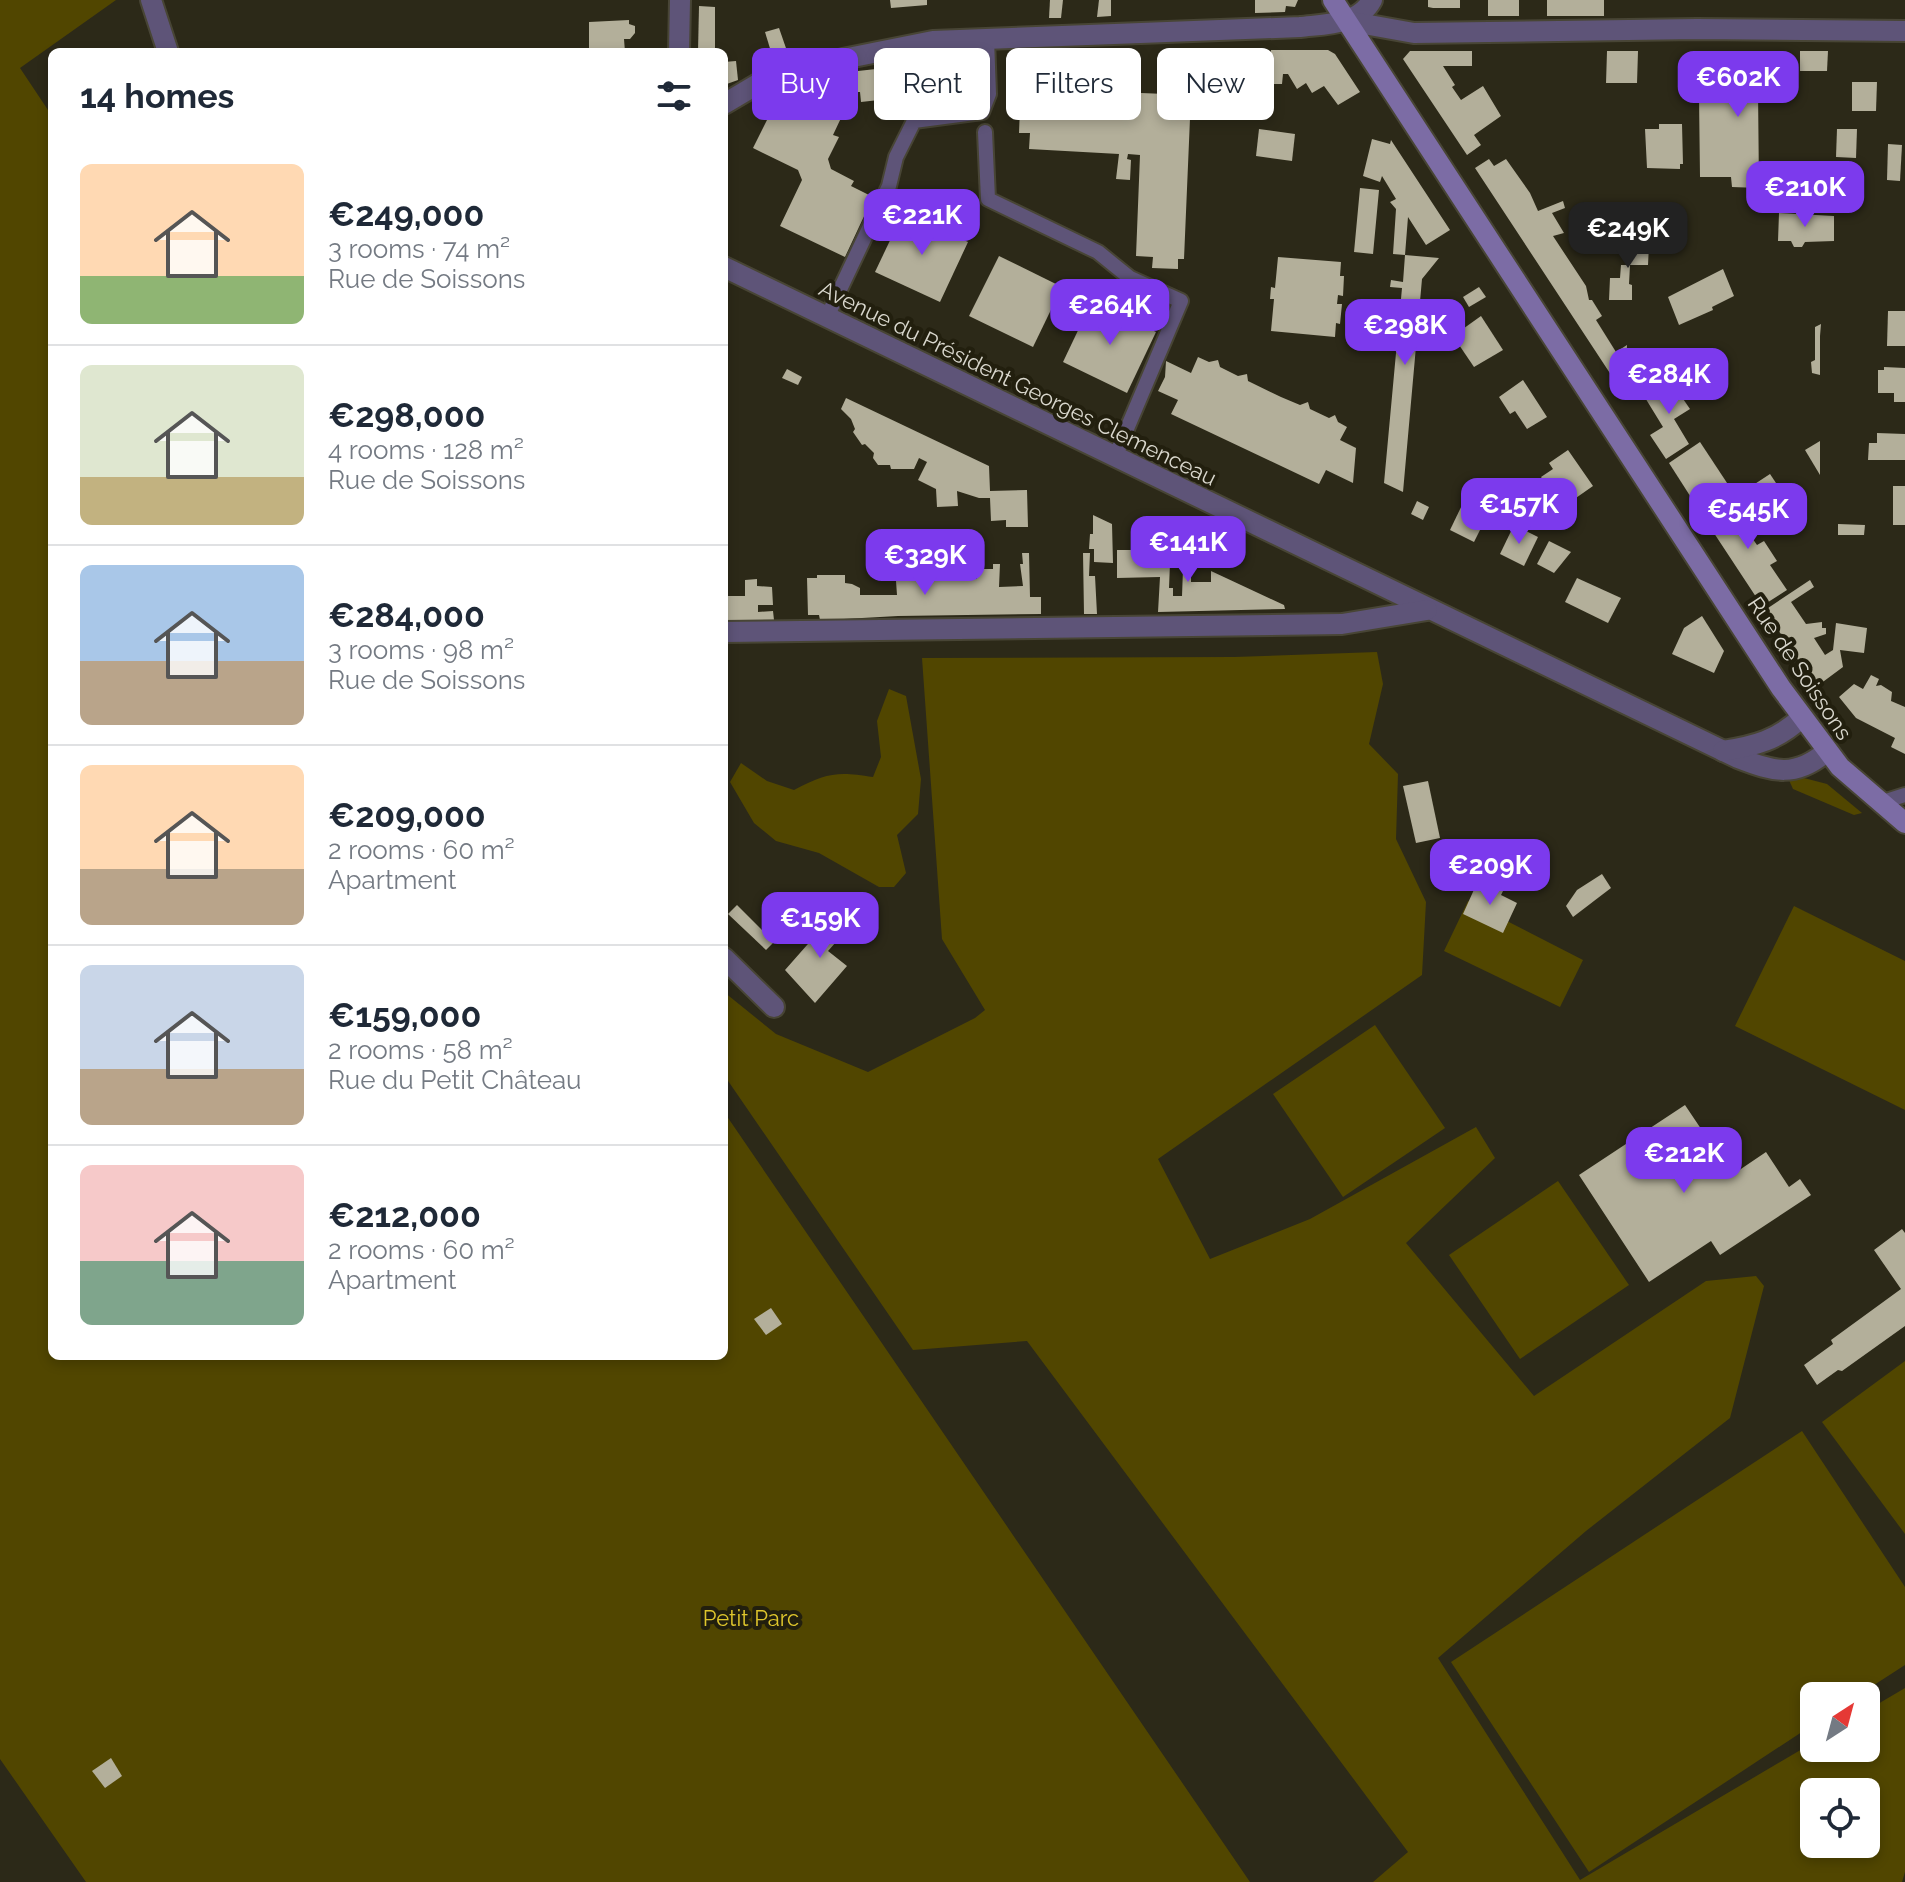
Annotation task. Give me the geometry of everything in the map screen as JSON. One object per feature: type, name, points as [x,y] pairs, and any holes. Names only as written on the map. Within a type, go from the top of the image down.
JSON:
[{"type":"main road","name":"Rue de Soissons","points":[[1333,0],[1802,717],[1827,751],[1905,823]]},
{"type":"street","points":[[151,0],[167,48]]},
{"type":"street","points":[[679,48],[680,0]]},
{"type":"street","points":[[1347,21],[1367,10],[1372,0]]},
{"type":"street","points":[[728,102],[761,82],[843,59],[933,41],[1300,27],[1347,21],[1414,33],[1697,29],[1905,31]]},
{"type":"street","name":"Avenue du Président Georges Clemenceau","points":[[728,269],[1723,751],[1766,769],[1786,771],[1813,763],[1827,751]]},
{"type":"street","points":[[728,632],[1342,624],[1428,610]]},
{"type":"street","points":[[1723,751],[1767,742],[1786,733],[1802,717]]},
{"type":"street","points":[[728,962],[774,1007]]},
{"type":"lane","points":[[827,317],[889,186],[896,157],[914,121],[982,112],[989,94],[987,39]]},
{"type":"lane","points":[[985,132],[988,199],[1098,252],[1130,278],[1181,301],[1115,457]]},
{"type":"lane","points":[[1880,803],[1905,795]]},
{"type":"green space","name":"Petit Parc","points":[[0,0],[116,0],[20,68],[48,110],[48,1360],[728,1360],[728,1118],[1250,1882],[86,1882],[0,1759]]},
{"type":"green space","points":[[1377,652],[1383,684],[1369,744],[1398,774],[1396,839],[1426,902],[1422,975],[1158,1159],[1210,1259],[1310,1219],[1476,1127],[1495,1158],[1406,1243],[1534,1396],[1706,1281],[1756,1276],[1764,1286],[1730,1418],[1586,1531],[1438,1658],[1580,1880],[1800,1750],[1800,1762],[1880,1762],[1880,1703],[1905,1688],[1905,1872],[1902,1882],[1373,1882],[1408,1852],[1027,1341],[913,1350],[728,1081],[728,995],[776,1034],[868,1072],[975,1018],[985,1010],[942,939],[922,658],[1234,657]]},
{"type":"green space","points":[[889,689],[906,696],[921,779],[918,814],[897,835],[906,873],[894,887],[879,887],[819,853],[776,841],[754,823],[730,782],[741,763],[767,781],[794,790],[832,775],[873,777],[881,757],[877,721]]},
{"type":"green space","points":[[1804,778],[1827,784],[1862,813],[1854,815],[1793,789],[1789,780]]},
{"type":"green space","points":[[1468,901],[1583,960],[1560,1007],[1444,951]]},
{"type":"green space","points":[[1794,906],[1905,961],[1905,1110],[1735,1026]]},
{"type":"green space","points":[[1375,1025],[1445,1128],[1343,1197],[1273,1094]]},
{"type":"green space","points":[[1558,1181],[1629,1285],[1520,1359],[1449,1255]]},
{"type":"green space","points":[[1905,1361],[1905,1534],[1822,1422]]},
{"type":"green space","points":[[1802,1431],[1905,1587],[1905,1665],[1879,1682],[1800,1682],[1800,1733],[1589,1872],[1451,1662]]},
{"type":"building","points":[[890,0],[927,0],[927,5],[891,8]]},
{"type":"building","points":[[1050,0],[1063,0],[1061,18],[1049,18]]},
{"type":"building","points":[[1099,0],[1111,0],[1111,16],[1097,17]]},
{"type":"building","points":[[1255,0],[1298,0],[1295,7],[1286,6],[1285,12],[1255,13]]},
{"type":"building","points":[[1428,0],[1460,0],[1460,8],[1428,7]]},
{"type":"building","points":[[1488,0],[1519,0],[1519,16],[1488,16]]},
{"type":"building","points":[[1547,0],[1604,0],[1604,16],[1547,16]]},
{"type":"building","points":[[699,6],[715,7],[715,48],[698,48]]},
{"type":"building","points":[[629,20],[629,24],[635,26],[635,33],[630,39],[624,39],[625,48],[589,48],[589,22]]},
{"type":"building","points":[[779,28],[786,48],[770,48],[765,32]]},
{"type":"building","points":[[1274,50],[1328,50],[1335,54],[1360,92],[1338,105],[1324,86],[1312,93],[1306,83],[1297,89],[1288,74],[1283,74],[1282,84],[1274,84]]},
{"type":"building","points":[[1410,51],[1472,51],[1472,66],[1443,66],[1455,85],[1452,87],[1461,100],[1483,86],[1501,116],[1474,135],[1481,145],[1467,155],[1403,59]]},
{"type":"building","points":[[1607,51],[1638,51],[1637,83],[1606,83]]},
{"type":"building","points":[[1733,51],[1788,52],[1788,84],[1763,84],[1763,90],[1758,90],[1759,188],[1732,187],[1731,177],[1700,177],[1699,96],[1733,100]]},
{"type":"building","points":[[1800,51],[1828,51],[1827,71],[1800,71]]},
{"type":"building","points":[[736,61],[738,80],[728,84],[728,62]]},
{"type":"building","points":[[874,69],[874,101],[861,102],[858,71]]},
{"type":"building","points":[[1852,82],[1877,82],[1876,111],[1852,111]]},
{"type":"building","points":[[1141,93],[1157,94],[1157,120],[1190,120],[1184,259],[1178,259],[1178,269],[1152,268],[1153,257],[1136,256],[1140,155],[1128,154],[1127,159],[1131,160],[1130,180],[1116,179],[1119,154],[1029,149],[1030,133],[1019,133],[1020,120],[1141,120]]},
{"type":"building","points":[[767,120],[840,120],[833,135],[839,137],[828,159],[831,169],[854,181],[851,186],[873,197],[845,257],[780,226],[802,180],[798,170],[753,148]]},
{"type":"building","points":[[1659,124],[1682,124],[1683,164],[1680,164],[1680,169],[1647,168],[1645,129],[1659,129]]},
{"type":"building","points":[[1259,129],[1295,134],[1292,161],[1256,156]]},
{"type":"building","points":[[1837,129],[1857,129],[1856,158],[1836,157]]},
{"type":"building","points":[[1372,139],[1390,144],[1391,140],[1450,230],[1426,245],[1408,217],[1405,255],[1393,254],[1396,209],[1390,202],[1396,199],[1382,176],[1380,182],[1363,176]]},
{"type":"building","points":[[1888,144],[1902,145],[1900,181],[1887,180]]},
{"type":"building","points":[[1489,159],[1494,166],[1506,159],[1530,193],[1538,211],[1563,201],[1565,208],[1552,213],[1564,233],[1553,236],[1586,286],[1589,300],[1602,316],[1596,320],[1616,352],[1627,345],[1625,388],[1621,390],[1475,168]]},
{"type":"building","points":[[1360,188],[1379,190],[1373,254],[1354,252]]},
{"type":"building","points":[[904,211],[968,242],[940,302],[875,272]]},
{"type":"building","points":[[1779,213],[1834,216],[1834,241],[1805,242],[1802,247],[1794,247],[1791,241],[1778,241]]},
{"type":"building","points":[[1623,232],[1631,232],[1631,244],[1649,245],[1648,265],[1630,265],[1630,245],[1623,244]]},
{"type":"building","points":[[1405,255],[1439,258],[1422,279],[1403,492],[1384,483],[1402,288],[1390,287],[1391,280],[1403,282]]},
{"type":"building","points":[[999,256],[1062,287],[1033,347],[969,316]]},
{"type":"building","points":[[1278,257],[1341,262],[1343,296],[1338,295],[1337,304],[1342,304],[1335,337],[1271,331],[1274,299],[1270,299],[1271,287],[1275,288]]},
{"type":"building","points":[[1621,265],[1630,265],[1632,300],[1609,300],[1610,278],[1620,278]]},
{"type":"building","points":[[1723,269],[1734,296],[1712,307],[1713,310],[1679,325],[1668,297]]},
{"type":"building","points":[[1479,287],[1486,297],[1469,307],[1463,297]]},
{"type":"building","points":[[1092,301],[1156,332],[1127,393],[1063,362]]},
{"type":"building","points":[[1888,311],[1905,311],[1905,346],[1887,346]]},
{"type":"building","points":[[1481,316],[1503,350],[1474,367],[1453,336]]},
{"type":"building","points":[[1821,324],[1820,375],[1812,373],[1811,362],[1815,360],[1815,327]]},
{"type":"building","points":[[1198,357],[1209,362],[1218,360],[1220,367],[1238,376],[1247,374],[1248,381],[1300,405],[1308,402],[1310,409],[1329,418],[1335,415],[1338,422],[1347,427],[1340,440],[1356,448],[1353,483],[1326,470],[1319,484],[1171,414],[1178,400],[1158,391],[1165,377],[1166,361],[1191,373]]},
{"type":"building","points":[[1884,367],[1905,368],[1905,402],[1894,402],[1894,393],[1878,393],[1878,370],[1884,370]]},
{"type":"building","points":[[787,369],[802,377],[798,385],[782,378]]},
{"type":"building","points":[[1715,369],[1726,385],[1716,391],[1705,375]]},
{"type":"building","points":[[1680,375],[1688,388],[1679,393],[1690,409],[1674,419],[1689,444],[1666,459],[1650,435],[1663,427],[1644,396]]},
{"type":"building","points":[[1523,380],[1547,417],[1527,429],[1515,411],[1510,414],[1499,397]]},
{"type":"building","points":[[846,398],[989,466],[990,491],[1027,490],[1028,527],[1006,527],[1006,520],[991,521],[990,498],[957,491],[958,506],[937,507],[936,489],[918,480],[927,462],[919,458],[914,469],[891,469],[890,465],[878,465],[873,458],[874,453],[865,444],[862,445],[853,432],[855,429],[851,419],[841,409]]},
{"type":"building","points":[[1877,433],[1905,434],[1905,460],[1868,460],[1869,443],[1877,443]]},
{"type":"building","points":[[1820,441],[1820,475],[1805,450]]},
{"type":"building","points":[[1700,442],[1733,492],[1701,513],[1669,463]]},
{"type":"building","points":[[1568,450],[1593,486],[1573,500],[1561,481],[1549,489],[1541,477],[1553,469],[1549,463]]},
{"type":"building","points":[[1770,474],[1776,483],[1750,500],[1744,491]]},
{"type":"building","points":[[1893,486],[1905,486],[1905,525],[1893,525]]},
{"type":"building","points":[[1755,500],[1763,512],[1743,525],[1757,545],[1764,541],[1777,561],[1770,565],[1787,590],[1762,606],[1706,521],[1731,505],[1736,512]]},
{"type":"building","points":[[1417,501],[1429,507],[1423,520],[1411,514]]},
{"type":"building","points":[[1464,501],[1489,512],[1474,542],[1450,530]]},
{"type":"building","points":[[1093,515],[1112,524],[1113,563],[1094,562],[1094,549],[1089,549]]},
{"type":"building","points":[[1838,524],[1865,525],[1864,535],[1838,535]]},
{"type":"building","points":[[1514,525],[1538,537],[1524,566],[1500,554]]},
{"type":"building","points":[[1549,541],[1571,552],[1554,573],[1537,564]]},
{"type":"building","points":[[1151,543],[1191,561],[1191,582],[1211,582],[1211,571],[1284,605],[1285,609],[1158,612],[1160,577],[1117,578],[1117,550],[1151,550]],"holes":[[[1170,563],[1183,569],[1182,596],[1173,596],[1173,588],[1169,588]]]},
{"type":"building","points":[[1022,553],[1029,553],[1030,597],[1041,597],[1041,614],[826,620],[820,620],[819,615],[808,615],[807,578],[817,578],[817,575],[845,575],[845,583],[860,588],[860,595],[897,595],[896,581],[920,576],[925,580],[928,576],[945,575],[944,570],[961,570],[961,579],[977,579],[977,569],[993,569],[993,564],[1000,564],[999,587],[1023,586]]},
{"type":"building","points":[[1083,553],[1090,553],[1089,576],[1095,576],[1097,614],[1084,614]]},
{"type":"building","points":[[1577,578],[1621,598],[1608,623],[1565,602]]},
{"type":"building","points":[[757,579],[757,586],[772,587],[773,605],[758,605],[758,612],[773,611],[774,620],[728,621],[728,596],[745,596],[745,580]]},
{"type":"building","points":[[1810,580],[1814,587],[1791,602],[1806,624],[1822,622],[1822,628],[1826,628],[1826,634],[1814,638],[1825,655],[1833,650],[1836,623],[1867,628],[1864,653],[1840,650],[1843,667],[1816,687],[1765,610]]},
{"type":"building","points":[[1702,616],[1724,651],[1714,673],[1672,654],[1684,628]]},
{"type":"building","points":[[1871,675],[1879,679],[1876,686],[1881,685],[1892,692],[1891,701],[1905,707],[1905,754],[1891,747],[1895,738],[1856,718],[1839,697],[1854,684],[1863,689]]},
{"type":"building","points":[[1428,781],[1440,838],[1416,843],[1403,786]]},
{"type":"building","points":[[1602,874],[1611,888],[1573,917],[1566,906],[1577,890]]},
{"type":"building","points":[[1477,883],[1491,890],[1494,885],[1504,889],[1501,895],[1517,903],[1503,933],[1463,914]]},
{"type":"building","points":[[737,905],[774,942],[766,950],[728,914]]},
{"type":"building","points":[[837,911],[852,924],[828,951],[847,966],[815,1003],[785,970]]},
{"type":"building","points":[[1685,1105],[1732,1175],[1766,1152],[1789,1187],[1800,1179],[1811,1195],[1720,1255],[1711,1241],[1649,1282],[1579,1175]]},
{"type":"building","points":[[1902,1229],[1905,1233],[1905,1326],[1817,1385],[1804,1365],[1833,1344],[1831,1340],[1901,1289],[1874,1250]]},
{"type":"building","points":[[771,1308],[782,1324],[766,1335],[754,1319]]},
{"type":"building","points":[[111,1758],[122,1776],[105,1788],[92,1771]]}]
